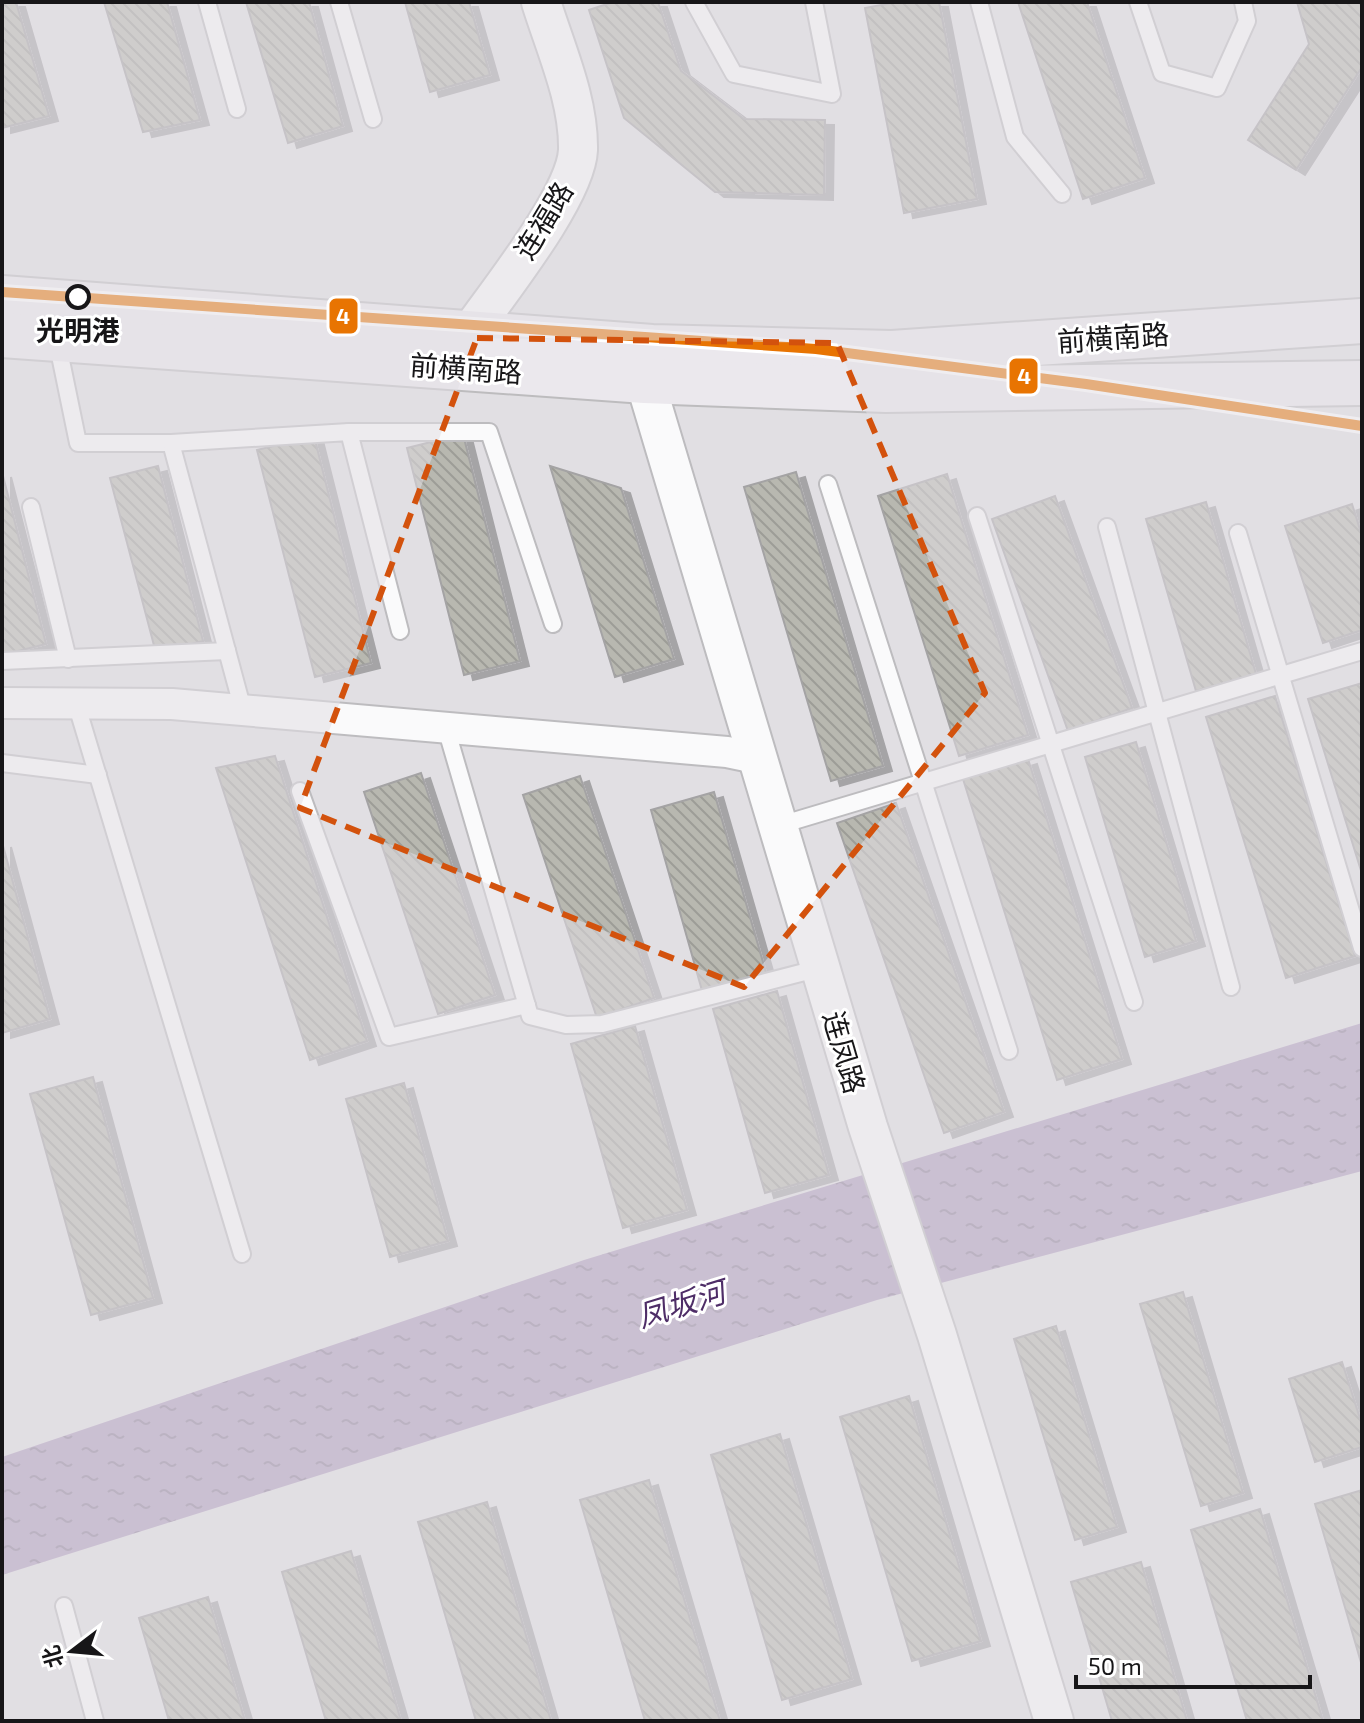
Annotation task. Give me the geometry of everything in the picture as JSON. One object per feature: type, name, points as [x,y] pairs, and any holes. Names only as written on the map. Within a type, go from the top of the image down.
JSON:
[{"type":"main road","name":"前横南路","points":[[2,298],[652,347],[892,353],[1362,321]]},
{"type":"main road","name":"前横南路","points":[[2,335],[645,381],[886,390],[1362,383]]},
{"type":"street","name":"连福路","points":[[469,334],[563,196],[578,154],[575,110],[541,2]]},
{"type":"street","name":"连凤路","points":[[645,381],[868,1127],[937,1335],[1054,1721]]},
{"type":"street","points":[[2,703],[172,704],[727,752],[756,758]]},
{"type":"lane","points":[[207,2],[237,109]]},
{"type":"lane","points":[[339,2],[373,119]]},
{"type":"lane","points":[[694,2],[734,74],[832,94],[814,2]]},
{"type":"lane","points":[[979,2],[1015,137],[1062,194]]},
{"type":"lane","points":[[1138,2],[1162,73],[1217,88],[1247,21],[1243,2]]},
{"type":"lane","points":[[56,339],[78,443],[171,443],[349,432],[489,432],[553,624]]},
{"type":"lane","points":[[349,432],[400,631]]},
{"type":"lane","points":[[171,443],[243,710]]},
{"type":"lane","points":[[828,484],[1009,1051]]},
{"type":"lane","points":[[31,507],[68,659]]},
{"type":"lane","points":[[977,516],[1134,1002]]},
{"type":"lane","points":[[1107,527],[1231,987]]},
{"type":"lane","points":[[1238,533],[1362,948]]},
{"type":"lane","points":[[2,661],[227,651]]},
{"type":"lane","points":[[777,826],[1158,713],[1280,673],[1362,651]]},
{"type":"lane","points":[[76,703],[242,1254]]},
{"type":"lane","points":[[446,728],[530,1016],[554,1022],[602,1024],[821,968]]},
{"type":"lane","points":[[2,763],[98,775]]},
{"type":"lane","points":[[300,791],[389,1037],[527,1005]]},
{"type":"lane","points":[[64,1606],[95,1721]]},
{"type":"highlighted area","points":[[477,338],[837,343],[985,693],[744,987],[300,808]]},
{"type":"water","name":"凤坂河","points":[[1362,1023],[1362,1171],[877,1300],[2,1575],[2,1457],[584,1260]]},
{"type":"building","points":[[2,2],[16,2],[49,116],[2,128]]},
{"type":"building","points":[[104,2],[167,2],[200,120],[143,132]]},
{"type":"building","points":[[246,2],[309,2],[343,126],[288,143]]},
{"type":"building","points":[[405,2],[469,2],[490,75],[430,92]]},
{"type":"building","points":[[613,2],[658,2],[681,71],[744,119],[825,120],[824,195],[715,192],[624,118],[589,10]]},
{"type":"building","points":[[897,2],[939,2],[977,199],[904,213],[865,8]]},
{"type":"building","points":[[1018,2],[1087,2],[1145,178],[1083,199]]},
{"type":"building","points":[[1297,2],[1362,2],[1362,67],[1296,170],[1248,140],[1309,44]]},
{"type":"building","points":[[463,434],[520,661],[464,675],[407,448]]},
{"type":"building","points":[[314,436],[371,663],[315,677],[257,450]]},
{"type":"building","points":[[158,466],[203,641],[156,653],[110,478]]},
{"type":"building","points":[[550,466],[621,488],[674,659],[615,677]]},
{"type":"building","points":[[2,472],[46,644],[2,655]]},
{"type":"building","points":[[796,472],[883,766],[831,781],[744,487]]},
{"type":"building","points":[[947,474],[1028,735],[959,756],[878,496]]},
{"type":"building","points":[[1055,496],[1132,708],[1068,731],[992,519]]},
{"type":"building","points":[[1206,502],[1256,674],[1196,691],[1146,519]]},
{"type":"building","points":[[1352,504],[1362,536],[1362,630],[1323,643],[1285,526]]},
{"type":"building","points":[[1362,683],[1362,874],[1308,699]]},
{"type":"building","points":[[1275,696],[1355,956],[1286,978],[1206,717]]},
{"type":"building","points":[[1136,742],[1196,941],[1145,957],[1085,757]]},
{"type":"building","points":[[275,756],[367,1041],[310,1060],[216,768]]},
{"type":"building","points":[[1028,759],[1122,1059],[1057,1080],[963,779]]},
{"type":"building","points":[[421,773],[495,995],[438,1014],[364,792]]},
{"type":"building","points":[[580,776],[654,998],[597,1018],[523,795]]},
{"type":"building","points":[[714,792],[767,976],[703,994],[651,810]]},
{"type":"building","points":[[896,803],[1004,1112],[944,1133],[837,823]]},
{"type":"building","points":[[2,842],[50,1019],[2,1033]]},
{"type":"building","points":[[777,991],[829,1175],[765,1193],[713,1009]]},
{"type":"building","points":[[635,1026],[687,1210],[623,1228],[571,1044]]},
{"type":"building","points":[[93,1077],[153,1298],[91,1315],[30,1094]]},
{"type":"building","points":[[404,1083],[448,1241],[390,1257],[346,1099]]},
{"type":"building","points":[[1183,1292],[1243,1493],[1201,1506],[1140,1304]]},
{"type":"building","points":[[1056,1326],[1117,1527],[1075,1540],[1014,1339]]},
{"type":"building","points":[[1342,1362],[1362,1425],[1362,1447],[1315,1462],[1289,1379]]},
{"type":"building","points":[[909,1396],[981,1641],[912,1661],[840,1417]]},
{"type":"building","points":[[780,1434],[852,1679],[782,1700],[711,1455]]},
{"type":"building","points":[[649,1480],[720,1721],[645,1721],[580,1500]]},
{"type":"building","points":[[1362,1490],[1362,1666],[1315,1504]]},
{"type":"building","points":[[487,1502],[551,1721],[476,1721],[418,1522]]},
{"type":"building","points":[[1260,1509],[1323,1721],[1247,1721],[1191,1530]]},
{"type":"building","points":[[351,1551],[401,1721],[326,1721],[282,1572]]},
{"type":"building","points":[[1141,1562],[1187,1721],[1112,1721],[1071,1582]]},
{"type":"building","points":[[208,1597],[245,1721],[169,1721],[139,1618]]},
{"type":"transit line","name":"4","points":[[2,292],[816,349],[1086,384],[1362,426]]},
{"type":"place","name":"光明港","points":[[78,297]]}]
